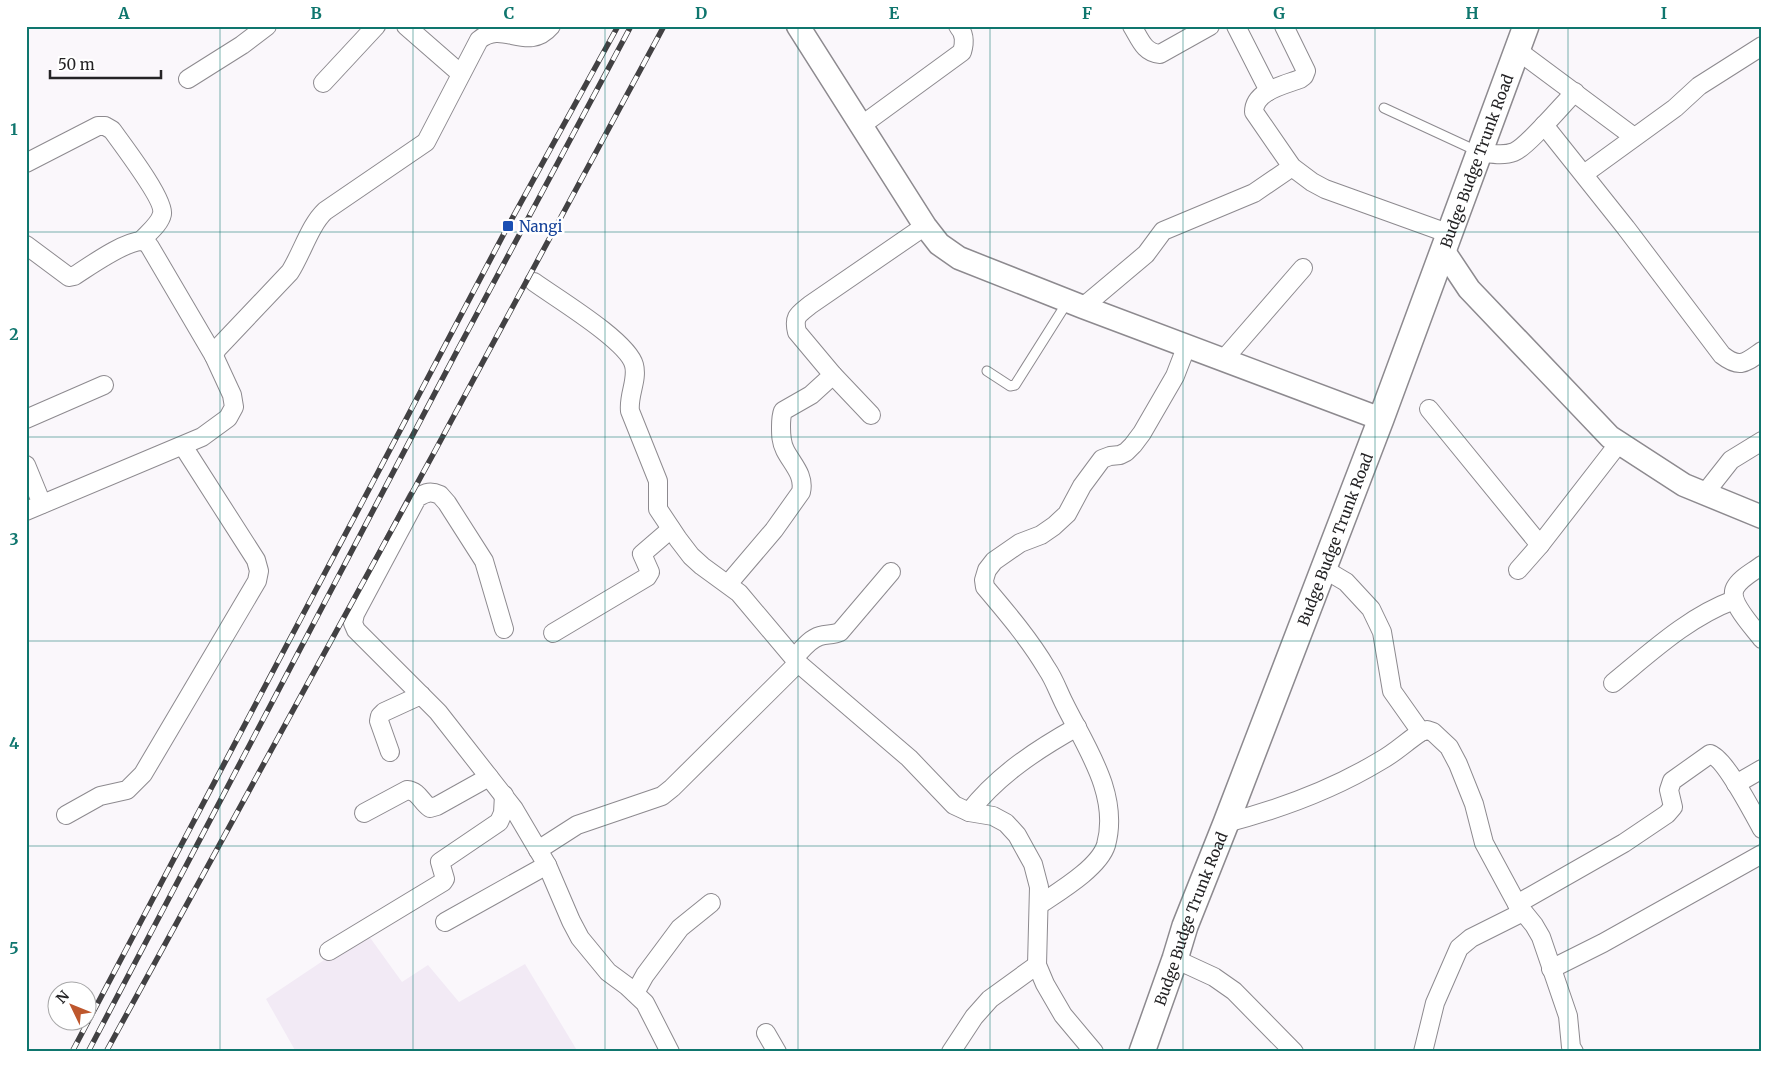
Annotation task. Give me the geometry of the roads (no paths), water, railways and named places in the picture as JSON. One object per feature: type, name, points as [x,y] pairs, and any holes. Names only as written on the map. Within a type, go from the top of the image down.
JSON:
[{"type":"main road","name":"Budge Budge Trunk Road","points":[[1142,1052],[1185,926],[1381,419],[1526,26]]},
{"type":"street","points":[[188,79],[268,26]]},
{"type":"street","points":[[323,83],[376,26]]},
{"type":"street","points":[[406,26],[461,74]]},
{"type":"street","points":[[214,356],[217,349],[290,272],[318,218],[325,211],[426,142],[479,40],[486,33],[494,32],[528,38],[542,35],[551,26]]},
{"type":"street","points":[[798,26],[925,226],[939,244],[958,258],[1381,419]]},
{"type":"street","points":[[862,125],[962,52],[965,42],[962,31],[958,26]]},
{"type":"street","points":[[1132,26],[1146,49],[1152,54],[1160,54],[1210,26]]},
{"type":"street","points":[[1236,26],[1269,91]]},
{"type":"street","points":[[1284,26],[1306,71],[1300,79],[1269,91],[1254,105],[1254,112],[1292,167],[1325,189],[1447,242],[1469,290],[1610,437],[1684,485],[1762,517]]},
{"type":"street","points":[[1584,174],[1675,108],[1699,86],[1762,46]]},
{"type":"street","points":[[1517,50],[1634,137]]},
{"type":"street","points":[[1480,152],[1492,154],[1515,152],[1526,144],[1575,92]]},
{"type":"street","points":[[1544,125],[1658,269],[1722,355],[1739,365],[1762,351]]},
{"type":"street","points":[[26,163],[98,126],[105,126],[112,130],[152,187],[163,210],[161,219],[141,241],[112,252],[74,276],[69,277],[26,245]]},
{"type":"street","points":[[1075,304],[1146,254],[1163,231],[1254,193],[1292,167]]},
{"type":"street","points":[[871,415],[833,375],[797,332],[795,323],[797,316],[810,304],[925,226]]},
{"type":"street","points":[[26,465],[34,508],[202,438],[228,418],[234,407],[232,394],[214,356],[150,247],[146,242],[141,241]]},
{"type":"street","points":[[1224,359],[1303,268]]},
{"type":"street","points":[[534,282],[610,336],[629,354],[635,371],[630,398],[630,411],[658,481],[658,509],[692,556],[702,566],[739,593],[796,661],[909,758],[954,805],[969,812],[993,816],[1006,822],[1017,835],[1033,864],[1039,887],[1038,965],[1045,984],[1063,1016],[1094,1052]]},
{"type":"street","points":[[1039,905],[1073,883],[1090,868],[1106,846],[1109,815],[1106,792],[1047,668],[986,587],[984,580],[987,570],[994,561],[1020,543],[1042,535],[1067,514],[1082,486],[1102,459],[1120,455],[1132,445],[1142,433],[1174,376],[1186,345]]},
{"type":"street","points":[[728,584],[774,530],[801,492],[800,475],[784,449],[781,436],[783,411],[810,395],[833,375]]},
{"type":"street","points":[[26,419],[104,384]]},
{"type":"street","points":[[1429,410],[1540,545]]},
{"type":"street","points":[[1705,493],[1731,460],[1762,441]]},
{"type":"street","points":[[1518,570],[1540,545],[1619,443]]},
{"type":"street","points":[[66,815],[100,796],[127,790],[143,774],[257,581],[259,570],[256,560],[183,446]]},
{"type":"street","points":[[504,629],[489,573],[478,550],[440,495],[432,492],[424,493],[417,498],[354,614],[353,623],[360,636],[438,712],[504,795],[542,858],[580,938],[608,972],[645,1003],[670,1052]]},
{"type":"street","points":[[553,633],[647,577],[650,572],[642,554],[671,529]]},
{"type":"street","points":[[1762,565],[1738,584],[1734,590],[1734,600],[1762,639]]},
{"type":"street","points":[[1324,569],[1346,582],[1371,609],[1382,632],[1392,691],[1421,732]]},
{"type":"street","points":[[445,922],[542,858],[577,825],[662,796],[796,661],[811,641],[818,636],[833,635],[840,632],[891,572]]},
{"type":"street","points":[[1614,683],[1653,649],[1685,625],[1715,607],[1734,600]]},
{"type":"street","points":[[390,752],[379,721],[380,716],[421,695]]},
{"type":"street","points":[[969,812],[996,782],[1037,750],[1076,727]]},
{"type":"street","points":[[1226,823],[1276,810],[1346,780],[1393,754],[1421,732],[1427,730],[1433,732],[1449,747],[1458,764],[1474,804],[1484,843],[1520,908],[1541,937],[1568,1016],[1571,1047],[1574,1052]]},
{"type":"street","points":[[1423,1052],[1426,1033],[1435,1003],[1459,948],[1471,938],[1624,843],[1667,814],[1673,807],[1669,790],[1672,781],[1710,754],[1713,754],[1720,760],[1762,829]]},
{"type":"street","points":[[1736,784],[1762,769]]},
{"type":"street","points":[[364,813],[407,790],[413,790],[425,805],[430,808],[437,806],[489,777]]},
{"type":"street","points":[[328,951],[442,882],[445,879],[440,862],[499,822],[503,813],[504,795]]},
{"type":"street","points":[[1551,969],[1612,938],[1762,854]]},
{"type":"street","points":[[635,993],[645,975],[680,928],[711,903]]},
{"type":"street","points":[[1175,959],[1214,977],[1234,991],[1294,1052]]},
{"type":"street","points":[[951,1052],[974,1017],[990,999],[1038,965]]},
{"type":"street","points":[[766,1033],[777,1052]]},
{"type":"lane","points":[[1384,108],[1480,152]]},
{"type":"lane","points":[[987,371],[1010,386],[1015,385],[1075,304]]},
{"type":"railway","points":[[72,1052],[508,226],[618,26]]},
{"type":"railway","points":[[88,1052],[457,351],[631,26]]},
{"type":"railway","points":[[106,1052],[436,449],[664,26]]},
{"type":"place","name":"Nangi","points":[[508,226]]}]
